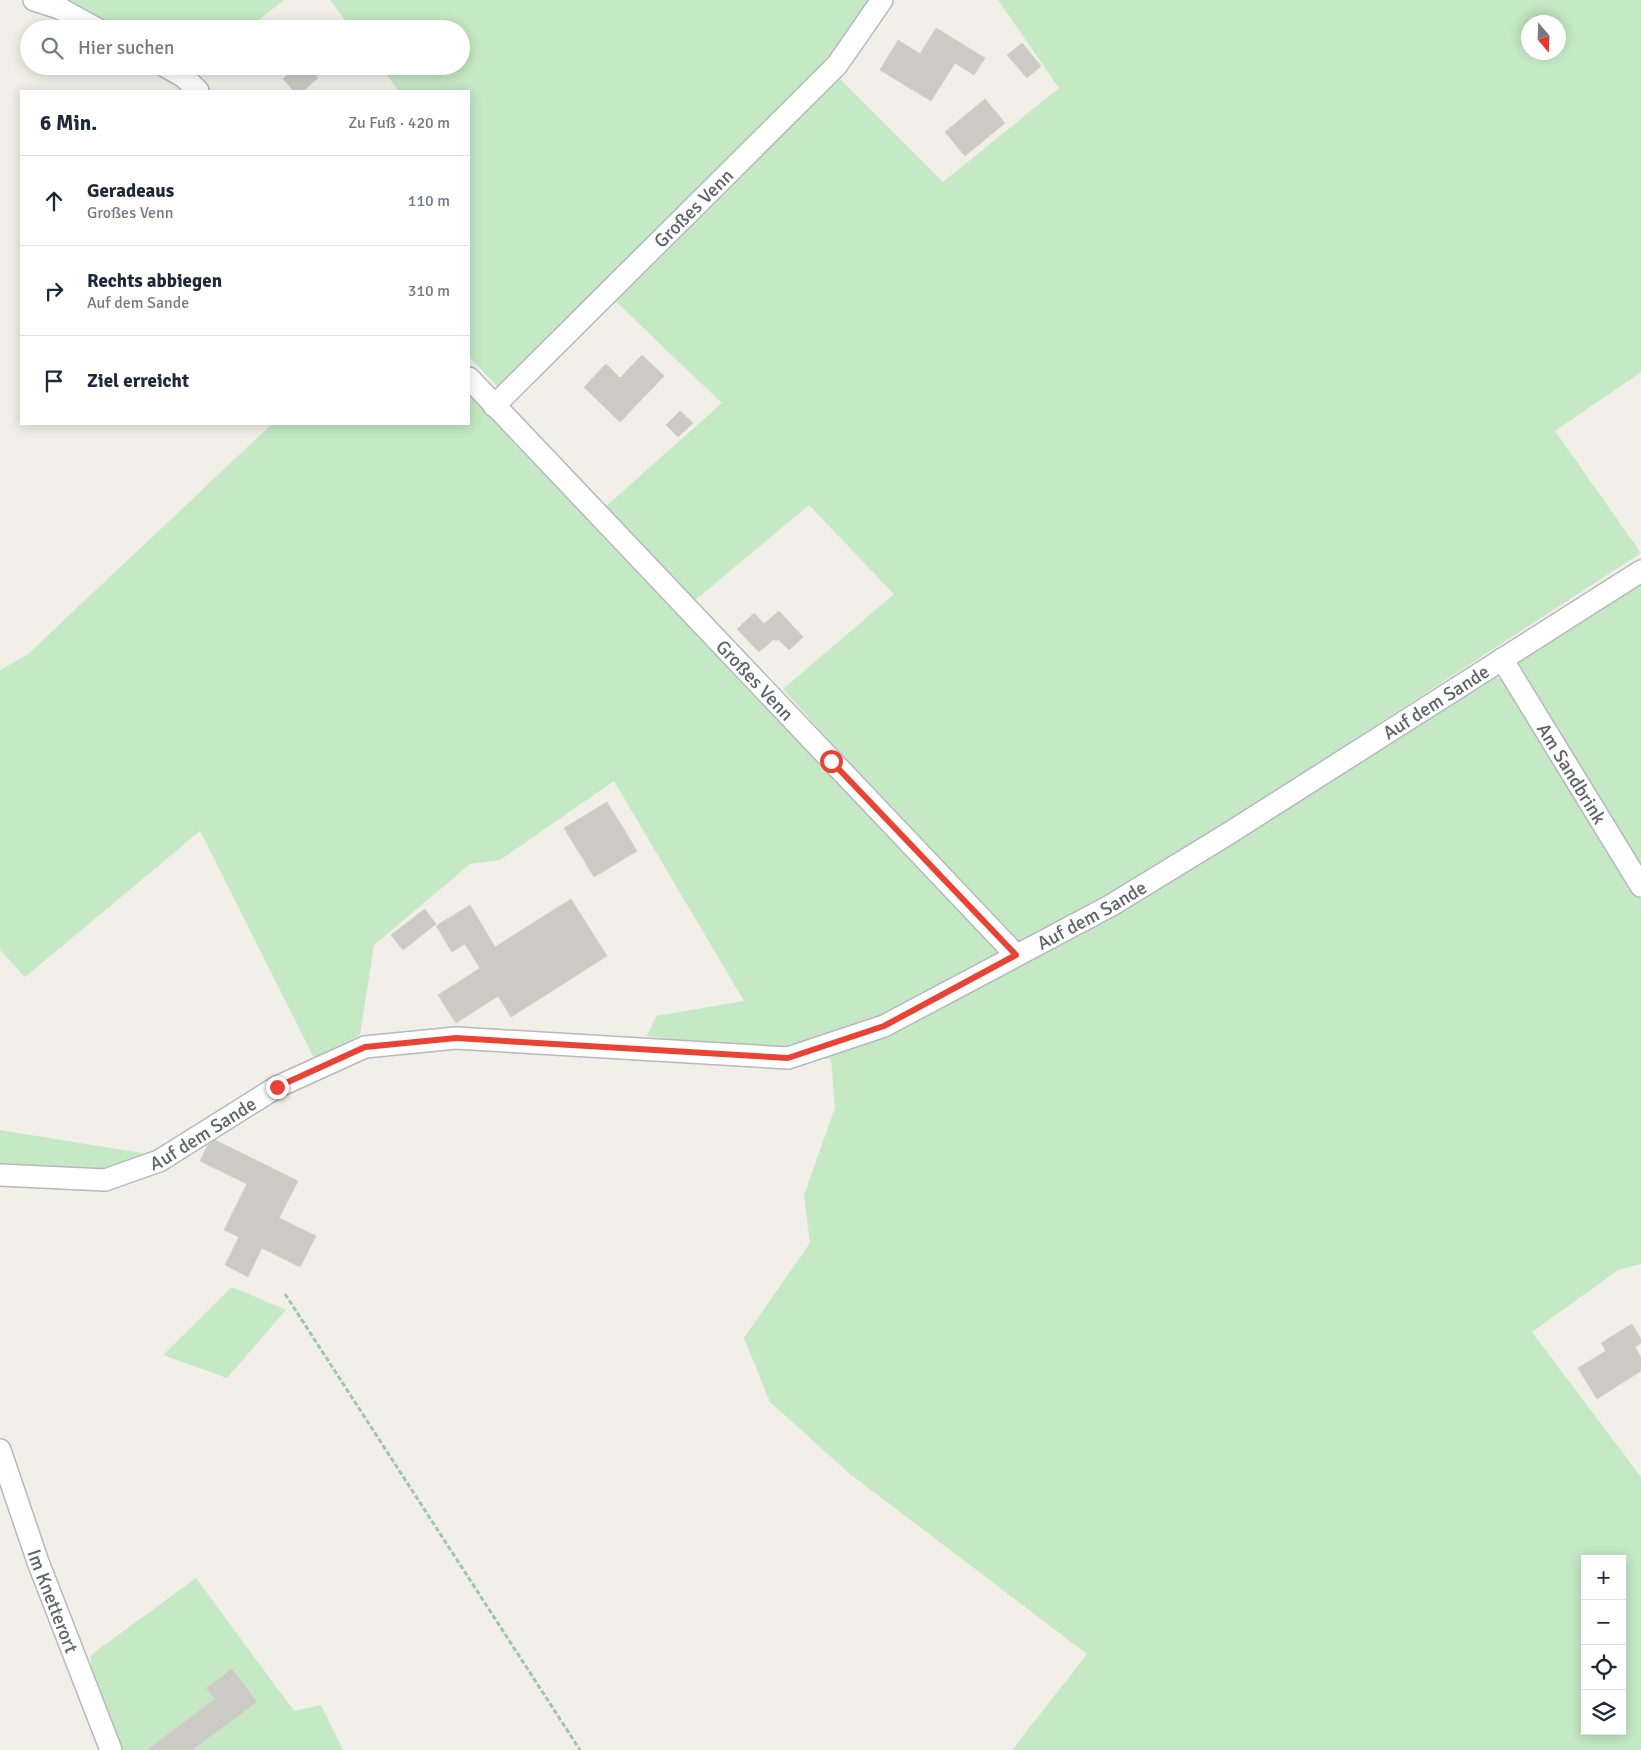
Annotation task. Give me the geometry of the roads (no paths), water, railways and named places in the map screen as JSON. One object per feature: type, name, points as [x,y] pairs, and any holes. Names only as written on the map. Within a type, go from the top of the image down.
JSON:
[{"type":"street","points":[[34,0],[59,8],[81,20]]},
{"type":"street","name":"Großes Venn","points":[[494,406],[837,65],[882,0]]},
{"type":"street","points":[[181,75],[197,90]]},
{"type":"street","name":"Großes Venn","points":[[470,379],[1016,955]]},
{"type":"street","name":"Auf dem Sande","points":[[0,1175],[105,1180],[159,1161],[277,1087],[365,1047],[456,1038],[788,1058],[884,1026],[1110,906],[1231,832],[1641,571]]},
{"type":"street","name":"Am Sandbrink","points":[[1502,659],[1641,886]]},
{"type":"street","name":"Im Knetterort","points":[[0,1450],[38,1562],[111,1750]]}]
